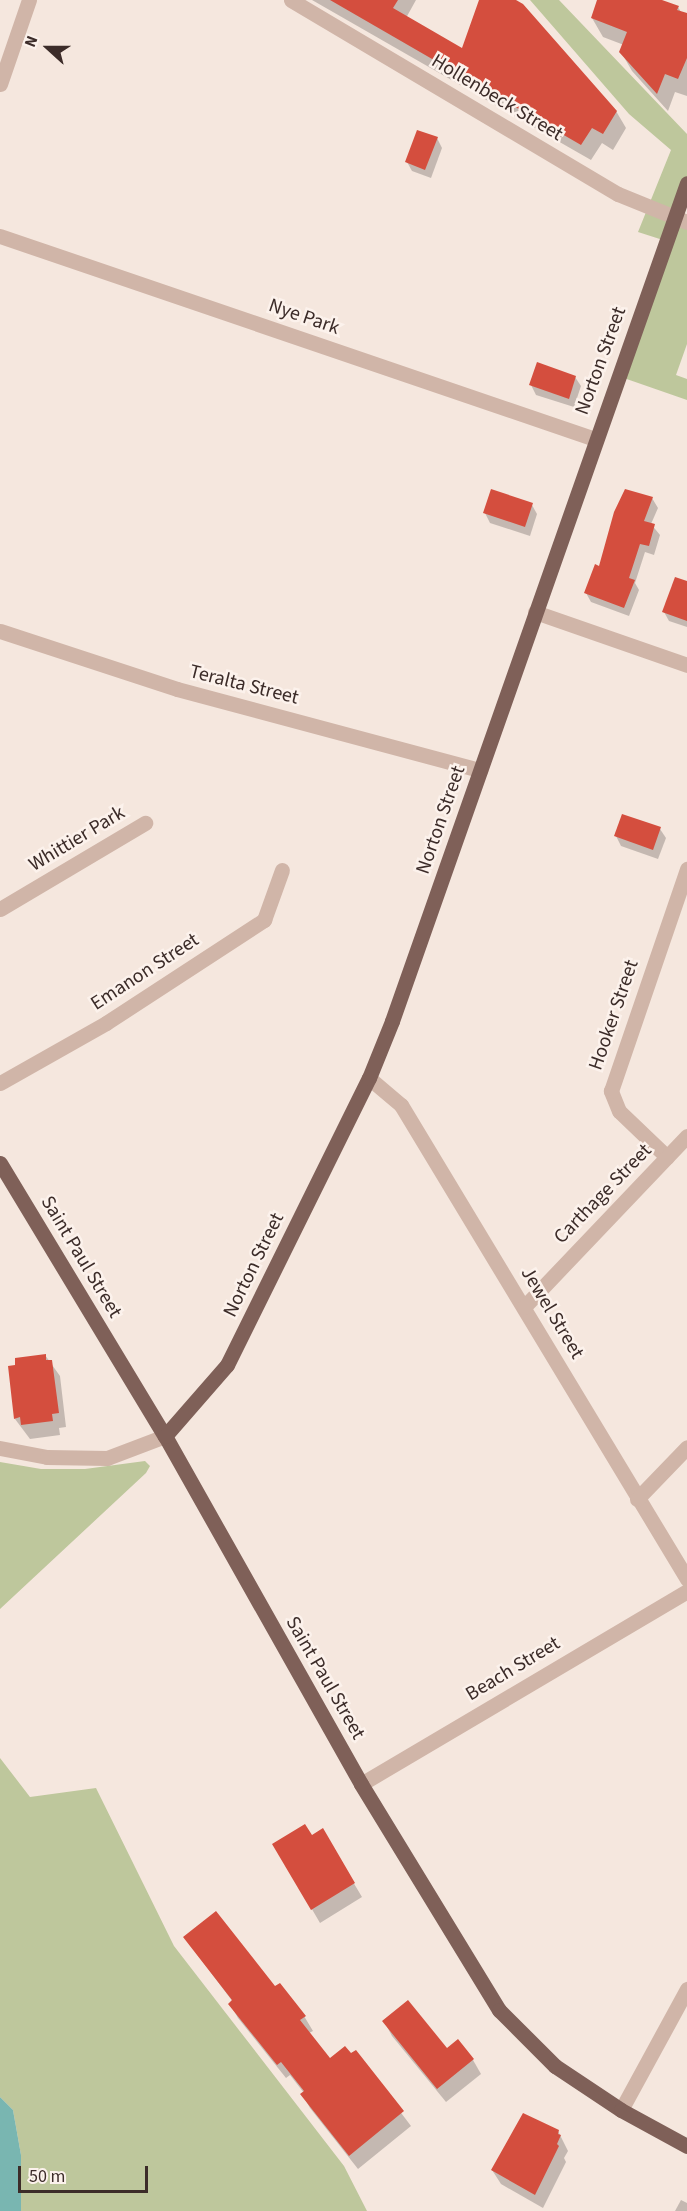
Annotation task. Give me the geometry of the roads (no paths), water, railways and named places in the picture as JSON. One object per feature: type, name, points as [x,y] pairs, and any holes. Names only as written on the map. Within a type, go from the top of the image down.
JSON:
[{"type":"main road","name":"Norton Street","points":[[165,1436],[227,1365],[369,1078],[392,1021],[595,439],[681,220],[687,183]]},
{"type":"main road","name":"Saint Paul Street","points":[[0,1162],[165,1436],[361,1784],[499,2010],[555,2066],[621,2110],[687,2146]]},
{"type":"street","points":[[0,84],[29,0]]},
{"type":"street","name":"Hollenbeck Street","points":[[291,0],[618,194],[681,220]]},
{"type":"street","name":"Nye Park","points":[[0,236],[595,439]]},
{"type":"street","points":[[535,612],[687,665]]},
{"type":"street","name":"Teralta Street","points":[[0,631],[177,690],[480,770]]},
{"type":"street","name":"Whittier Park","points":[[0,909],[145,823]]},
{"type":"street","name":"Hooker Street","points":[[667,1157],[619,1111],[611,1091],[687,869]]},
{"type":"street","name":"Emanon Street","points":[[0,1083],[106,1023],[264,920],[282,870]]},
{"type":"street","name":"Jewel Street","points":[[369,1078],[401,1105],[687,1579]]},
{"type":"street","name":"Carthage Street","points":[[524,1307],[687,1136]]},
{"type":"street","points":[[0,1448],[47,1457],[107,1458],[165,1436]]},
{"type":"street","points":[[637,1498],[687,1447]]},
{"type":"street","name":"Beach Street","points":[[361,1784],[687,1591]]},
{"type":"street","points":[[621,2110],[687,1989]]},
{"type":"water","points":[[0,2097],[13,2110],[21,2155],[21,2211],[0,2211]]}]
